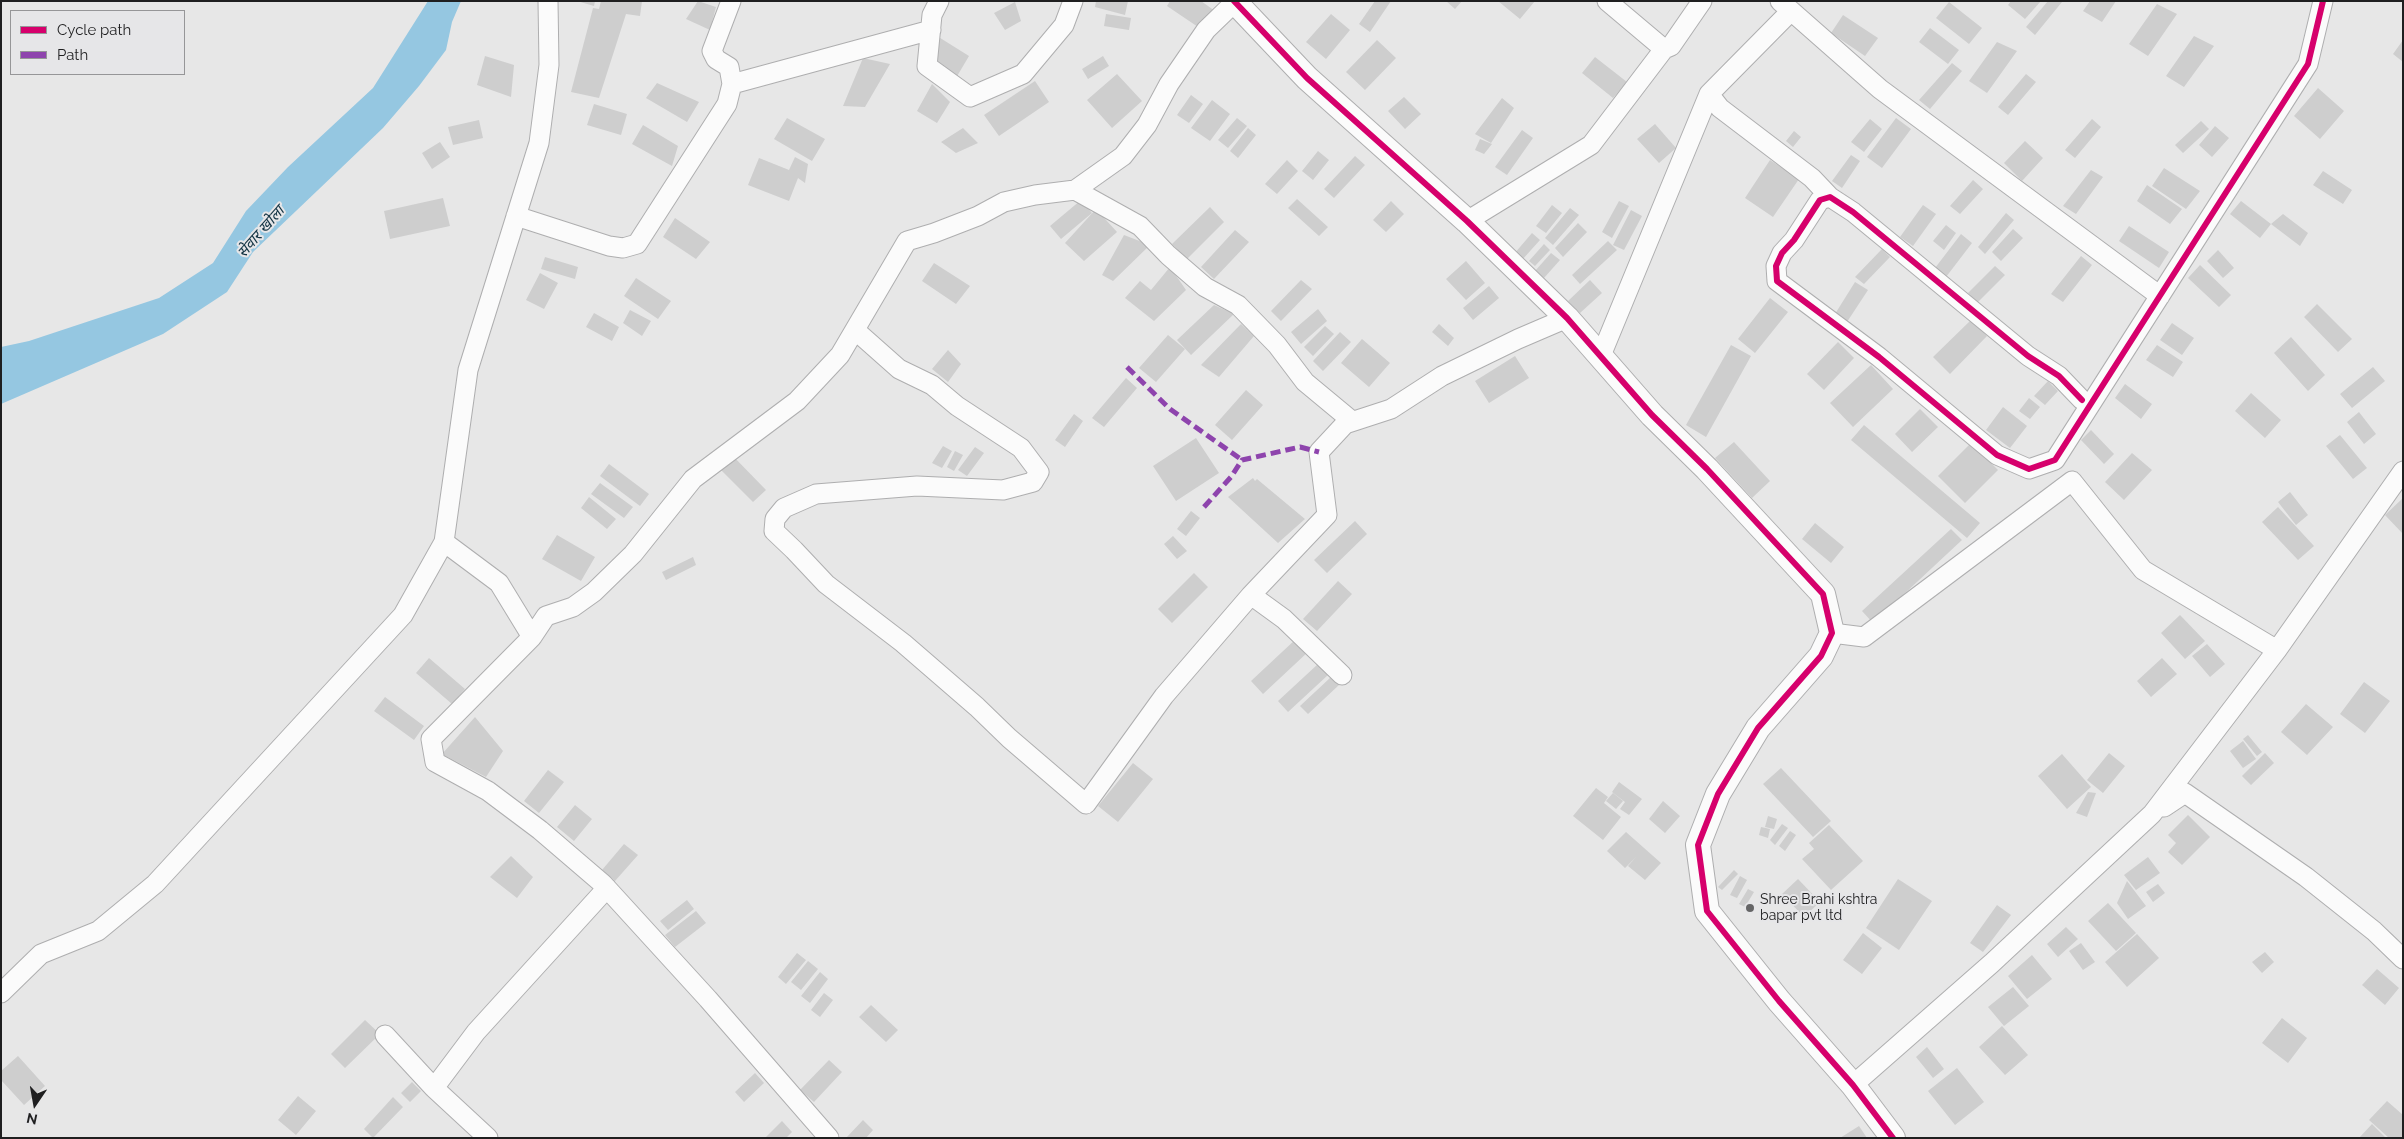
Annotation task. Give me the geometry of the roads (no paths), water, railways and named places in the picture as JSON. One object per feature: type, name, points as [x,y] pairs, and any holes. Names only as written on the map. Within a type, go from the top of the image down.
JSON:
[{"type":"street","points":[[1,994],[41,954],[98,931],[155,884],[403,615],[444,542],[468,370],[539,143],[549,65],[548,1]]},
{"type":"street","points":[[516,216],[610,246],[624,248],[637,244],[727,104],[732,84],[729,67],[716,60],[712,51],[731,1]]},
{"type":"street","points":[[939,1],[932,15],[928,66],[970,97],[1023,74],[1064,25],[1073,1]]},
{"type":"street","points":[[829,1138],[708,999],[607,888],[540,830],[488,791],[435,762],[431,739],[532,637],[546,616],[573,607],[594,592],[633,554],[693,478],[797,401],[840,354],[907,241],[934,234],[978,216],[1004,202],[1035,194],[1075,190],[1123,156],[1147,125],[1169,84],[1206,30],[1234,2],[1239,1]]},
{"type":"street","points":[[1606,1],[1664,49]]},
{"type":"street","points":[[1468,221],[1591,145],[1664,49],[1671,46],[1702,1]]},
{"type":"street","points":[[2308,64],[2323,1]]},
{"type":"street","points":[[1830,197],[1820,200],[1794,240],[1782,253],[1776,266],[1777,281],[1879,357],[1997,455],[2029,469],[2055,460],[2308,64],[2336,1]]},
{"type":"street","points":[[1234,2],[1307,78],[1468,221],[1567,318],[1600,358],[1823,594],[1832,633],[1821,656],[1758,728],[1718,794],[1698,846],[1707,911],[1779,1001],[1853,1085],[1892,1138]]},
{"type":"street","points":[[1600,358],[1709,94],[1785,6],[1880,89],[2160,296]]},
{"type":"street","points":[[732,84],[931,30]]},
{"type":"street","points":[[1709,94],[1720,108],[1812,178],[1830,197],[1853,212],[2028,356],[2058,376],[2082,400]]},
{"type":"street","points":[[1075,190],[1140,226],[1168,255],[1205,287],[1238,304],[1277,345],[1305,382],[1352,421]]},
{"type":"street","points":[[855,330],[898,369],[932,385],[957,406],[1021,448],[1039,472],[1034,482],[1003,490],[917,486],[816,494],[784,508],[775,519],[774,531],[826,584],[903,643],[1086,804],[1164,696],[1251,595],[1327,515],[1319,452],[1345,424],[1391,409],[1442,376],[1518,338],[1567,318]]},
{"type":"street","points":[[1853,1085],[1992,963],[2152,814],[2277,650],[2403,471]]},
{"type":"street","points":[[1832,633],[1864,637],[2072,481],[2143,570],[2277,650]]},
{"type":"street","points":[[444,542],[499,583],[532,637]]},
{"type":"street","points":[[1251,595],[1284,619],[1342,675]]},
{"type":"street","points":[[2152,814],[2185,793],[2306,877],[2374,931],[2403,959]]},
{"type":"street","points":[[434,1088],[476,1032],[607,888]]},
{"type":"street","points":[[385,1035],[434,1088],[488,1138]]},
{"type":"water","name":"सेवार खोला","points":[[428,1],[461,1],[452,22],[446,50],[419,86],[383,128],[253,252],[227,292],[163,334],[1,404],[1,347],[29,341],[159,298],[213,263],[246,211],[288,167],[373,88]]},
{"type":"place","name":"Shree Brahi kshtra bapar pvt ltd","points":[[1750,908]]}]
